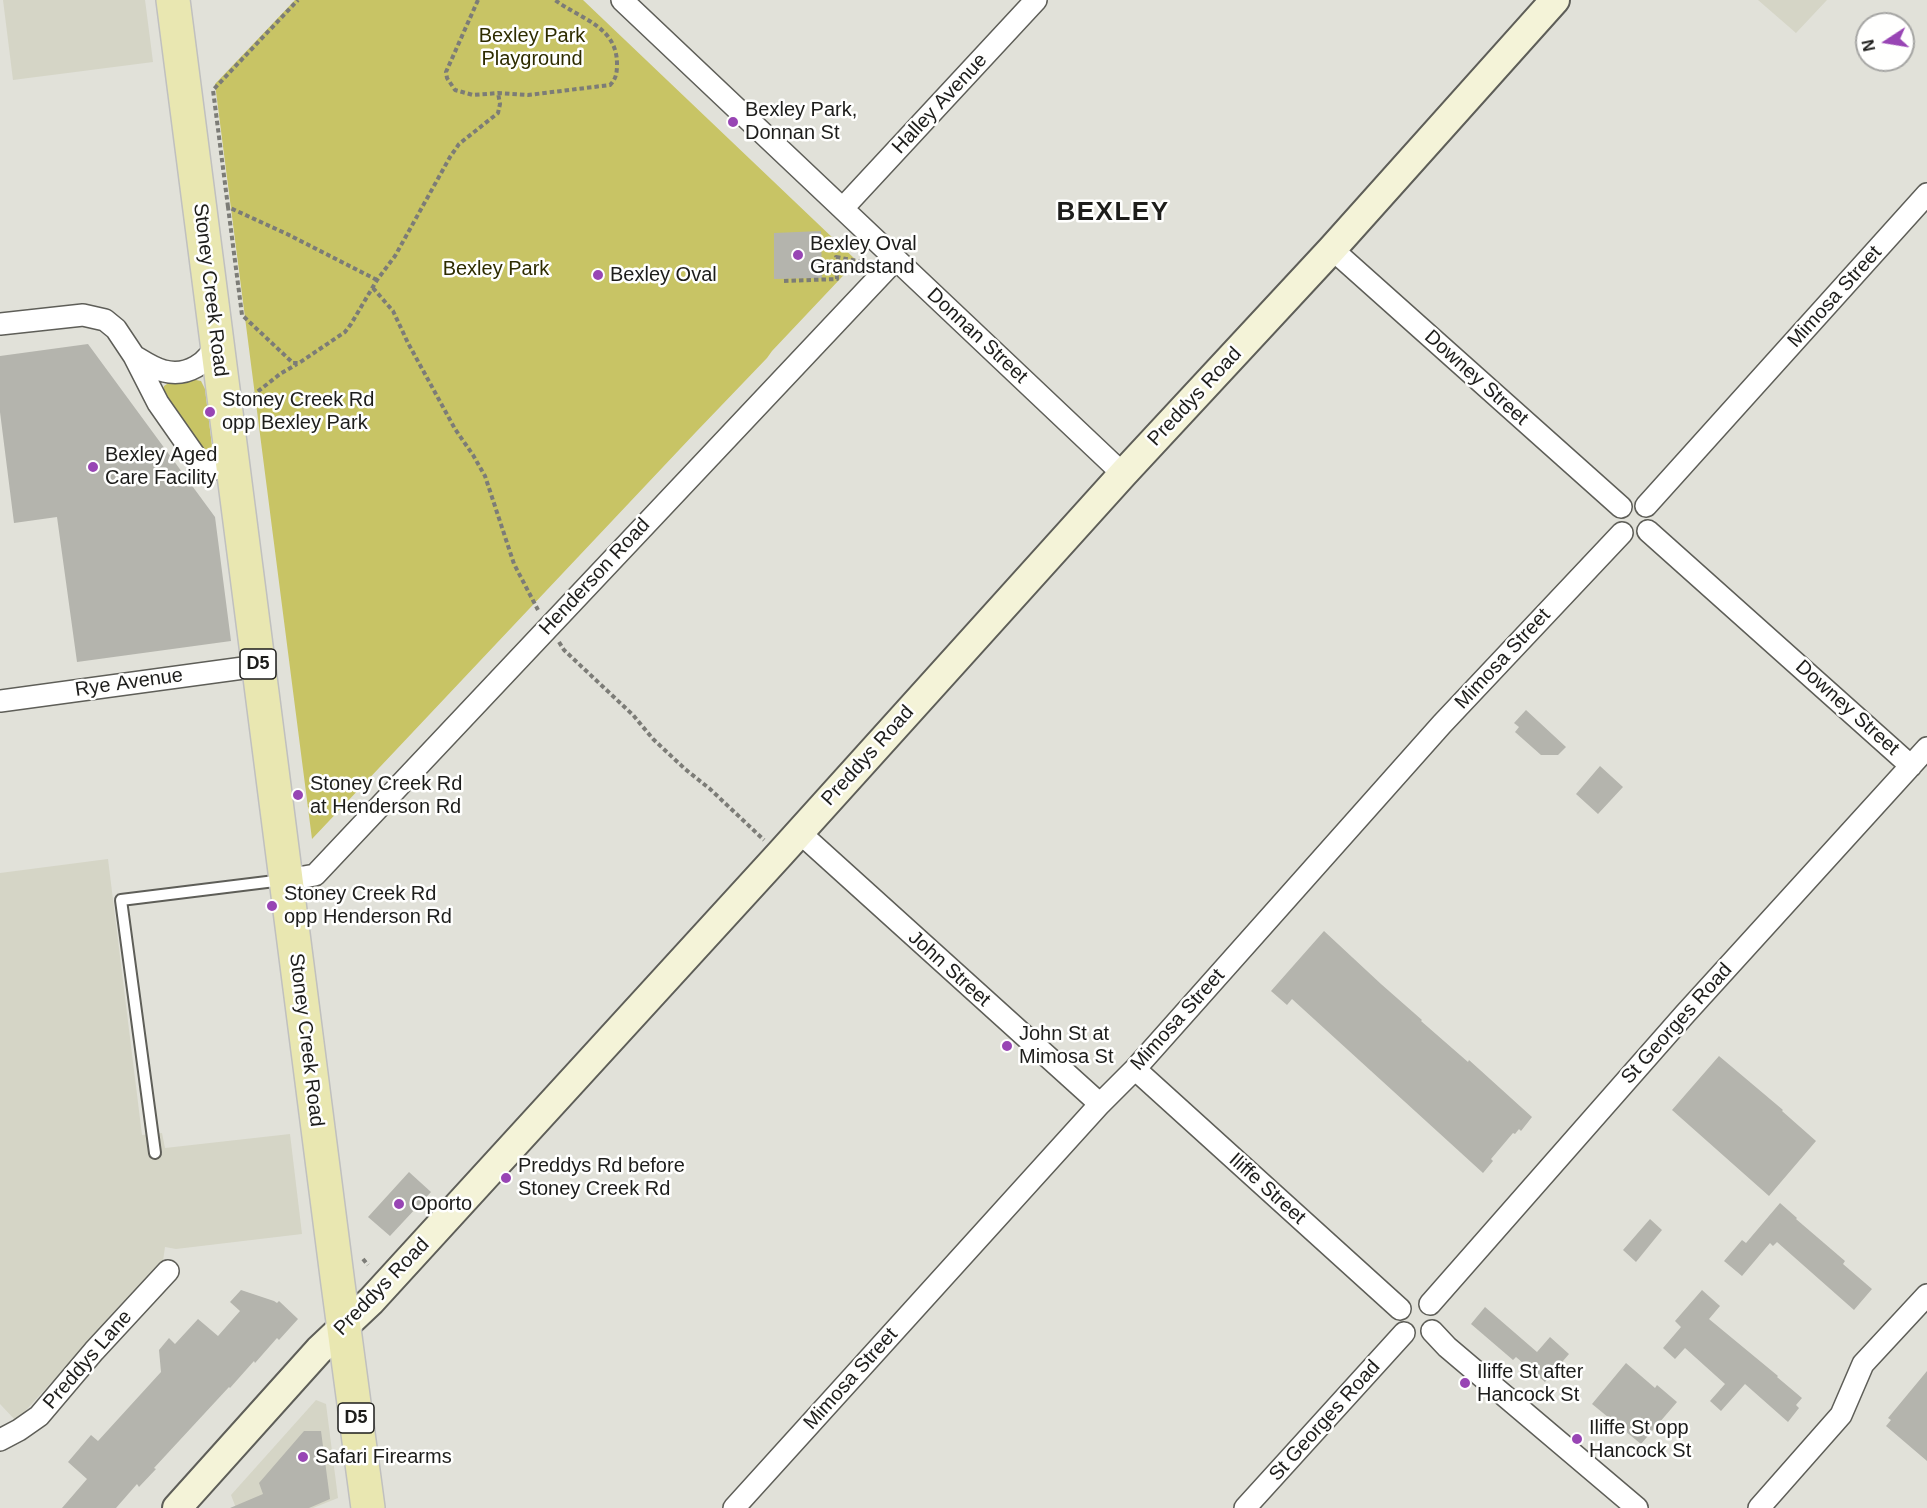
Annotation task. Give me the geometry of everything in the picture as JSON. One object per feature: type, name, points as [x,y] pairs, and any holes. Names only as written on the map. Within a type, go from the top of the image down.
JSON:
[{"type":"main road","name":"Stoney Creek Road","points":[[173,0],[368,1508]]},
{"type":"main road","name":"Preddys Road","points":[[177,1508],[319,1350],[384,1287],[1124,474],[1332,249],[1555,0]]},
{"type":"street","name":"Donnan Street","points":[[622,0],[1124,474]]},
{"type":"street","name":"Halley Avenue","points":[[843,208],[1036,0]]},
{"type":"street","name":"Mimosa Street","points":[[1646,506],[1927,194]]},
{"type":"street","name":"Downey Street","points":[[1332,249],[1621,507]]},
{"type":"street","name":"Henderson Road","points":[[286,880],[315,875],[896,259]]},
{"type":"street","points":[[0,324],[83,315],[100,318],[111,324],[134,356],[158,403],[200,463],[212,469],[233,466]]},
{"type":"street","points":[[134,356],[163,371],[184,372],[207,359],[214,351],[217,342]]},
{"type":"street","points":[[1635,501],[1646,506],[1652,518],[1648,531],[1635,537],[1622,533],[1616,522],[1617,512],[1621,507],[1635,501]]},
{"type":"street","name":"Downey Street","points":[[1648,531],[1911,766]]},
{"type":"street","name":"Mimosa Street","points":[[734,1508],[1100,1104],[1135,1069],[1442,724],[1622,533]]},
{"type":"street","name":"Rye Avenue","points":[[0,701],[258,666]]},
{"type":"street","name":"St Georges Road","points":[[1430,1304],[1685,1014],[1927,748]]},
{"type":"street","name":"John Street","points":[[799,832],[1100,1104]]},
{"type":"street","name":"Iliffe Street","points":[[1135,1069],[1400,1309]]},
{"type":"street","name":"Preddys Lane","points":[[0,1440],[39,1416],[94,1351],[168,1271]]},
{"type":"street","points":[[1759,1508],[1840,1415],[1863,1364],[1927,1295]]},
{"type":"street","points":[[1414,1299],[1430,1304],[1437,1320],[1432,1331],[1415,1338],[1404,1333],[1398,1322],[1400,1309],[1408,1301],[1414,1299]]},
{"type":"street","points":[[1432,1331],[1637,1508]]},
{"type":"street","name":"St Georges Road","points":[[1245,1508],[1404,1333]]},
{"type":"lane","points":[[155,1153],[121,900],[286,880]]},
{"type":"path","points":[[298,0],[213,90],[242,315],[293,363],[301,362]]},
{"type":"path","points":[[478,0],[446,72],[455,90],[486,95],[498,93],[528,95],[610,85],[616,79],[617,59],[613,42],[596,26],[555,0]]},
{"type":"path","points":[[252,396],[280,374],[345,332],[377,280],[395,256],[459,144],[498,113],[500,104],[498,93]]},
{"type":"path","points":[[228,207],[316,248],[377,280]]},
{"type":"path","points":[[784,281],[837,279],[836,257],[863,262]]},
{"type":"path","points":[[373,288],[393,311],[455,429],[485,476],[514,564],[537,609]]},
{"type":"path","points":[[564,650],[633,715],[653,739],[760,836]]},
{"type":"path","points":[[363,1259],[368,1265]]},
{"type":"shaded area","points":[[3,0],[145,0],[153,62],[13,80]]},
{"type":"shaded area","points":[[1758,0],[1827,0],[1796,33]]},
{"type":"shaded area","points":[[108,859],[142,1135],[162,1133],[165,1148],[290,1134],[302,1234],[176,1249],[165,1247],[163,1261],[16,1421],[0,1404],[0,873]]},
{"type":"shaded area","points":[[316,1400],[326,1404],[338,1498],[313,1508],[236,1508],[231,1495]]},
{"type":"green space","name":"Bexley Park","points":[[295,0],[583,0],[857,261],[312,839],[215,84]]},
{"type":"green space","points":[[191,379],[201,381],[205,389],[212,446],[210,452],[207,453],[202,451],[162,394],[164,386],[170,382]]},
{"type":"building","name":"Bexley Oval Grandstand","points":[[821,231],[822,278],[774,279],[774,233]]},
{"type":"building","name":"Bexley Aged Care Facility","points":[[88,344],[215,517],[231,641],[77,662],[57,517],[14,523],[0,412],[0,356]]},
{"type":"building","points":[[1526,710],[1566,747],[1558,755],[1541,755],[1515,732],[1519,727],[1514,723]]},
{"type":"building","points":[[1600,766],[1623,787],[1598,814],[1576,794]]},
{"type":"building","points":[[1324,931],[1421,1021],[1468,1062],[1469,1060],[1532,1117],[1521,1131],[1519,1129],[1515,1134],[1513,1133],[1491,1159],[1493,1161],[1483,1173],[1292,999],[1287,1005],[1271,991]]},
{"type":"building","points":[[1719,1056],[1816,1141],[1769,1196],[1672,1110]]},
{"type":"building","name":"Oporto","points":[[409,1172],[431,1192],[390,1236],[368,1217]]},
{"type":"building","points":[[1780,1203],[1845,1261],[1843,1264],[1872,1289],[1854,1310],[1777,1242],[1773,1246],[1770,1243],[1742,1276],[1724,1261],[1742,1240],[1746,1243]]},
{"type":"building","points":[[1650,1219],[1662,1230],[1636,1262],[1623,1250]]},
{"type":"building","points":[[241,1290],[277,1303],[279,1301],[298,1319],[255,1363],[254,1361],[154,1468],[156,1469],[139,1487],[137,1484],[116,1508],[62,1508],[87,1479],[68,1462],[91,1435],[98,1441],[161,1372],[159,1350],[169,1338],[175,1344],[198,1319],[218,1336],[240,1311],[230,1302]]},
{"type":"building","points":[[1702,1290],[1720,1306],[1709,1319],[1802,1398],[1796,1405],[1799,1408],[1788,1422],[1745,1384],[1721,1411],[1710,1401],[1725,1384],[1685,1348],[1675,1359],[1663,1348],[1681,1327],[1675,1321]]},
{"type":"building","points":[[1485,1307],[1537,1352],[1550,1337],[1569,1354],[1545,1382],[1516,1357],[1513,1360],[1471,1324]]},
{"type":"building","points":[[1626,1363],[1655,1388],[1657,1385],[1677,1402],[1641,1444],[1592,1404]]},
{"type":"building","points":[[1927,1371],[1927,1461],[1886,1426],[1891,1420],[1888,1418]]},
{"type":"building","name":"Safari Firearms","points":[[304,1431],[321,1431],[330,1499],[309,1508],[230,1508],[263,1494],[259,1483]]},
{"type":"place","name":"Bexley Park, Donnan St","points":[[733,122]]},
{"type":"place","name":"Bexley Oval Grandstand","points":[[798,255]]},
{"type":"place","name":"Bexley Oval","points":[[598,275]]},
{"type":"place","name":"Stoney Creek Rd opp Bexley Park","points":[[210,412]]},
{"type":"place","name":"Bexley Aged Care Facility","points":[[93,467]]},
{"type":"place","name":"Stoney Creek Rd at Henderson Rd","points":[[298,795]]},
{"type":"place","name":"Stoney Creek Rd opp Henderson Rd","points":[[272,906]]},
{"type":"place","name":"John St at Mimosa St","points":[[1007,1046]]},
{"type":"place","name":"Preddys Rd before Stoney Creek Rd","points":[[506,1178]]},
{"type":"place","name":"Oporto","points":[[399,1204]]},
{"type":"place","name":"Iliffe St after Hancock St","points":[[1465,1383]]},
{"type":"place","name":"Iliffe St opp Hancock St","points":[[1577,1439]]},
{"type":"place","name":"Safari Firearms","points":[[303,1457]]},
{"type":"district","name":"BEXLEY","points":[[1113,213]]},
{"type":"park label","name":"Bexley Park Playground","points":[[532,48]]}]
